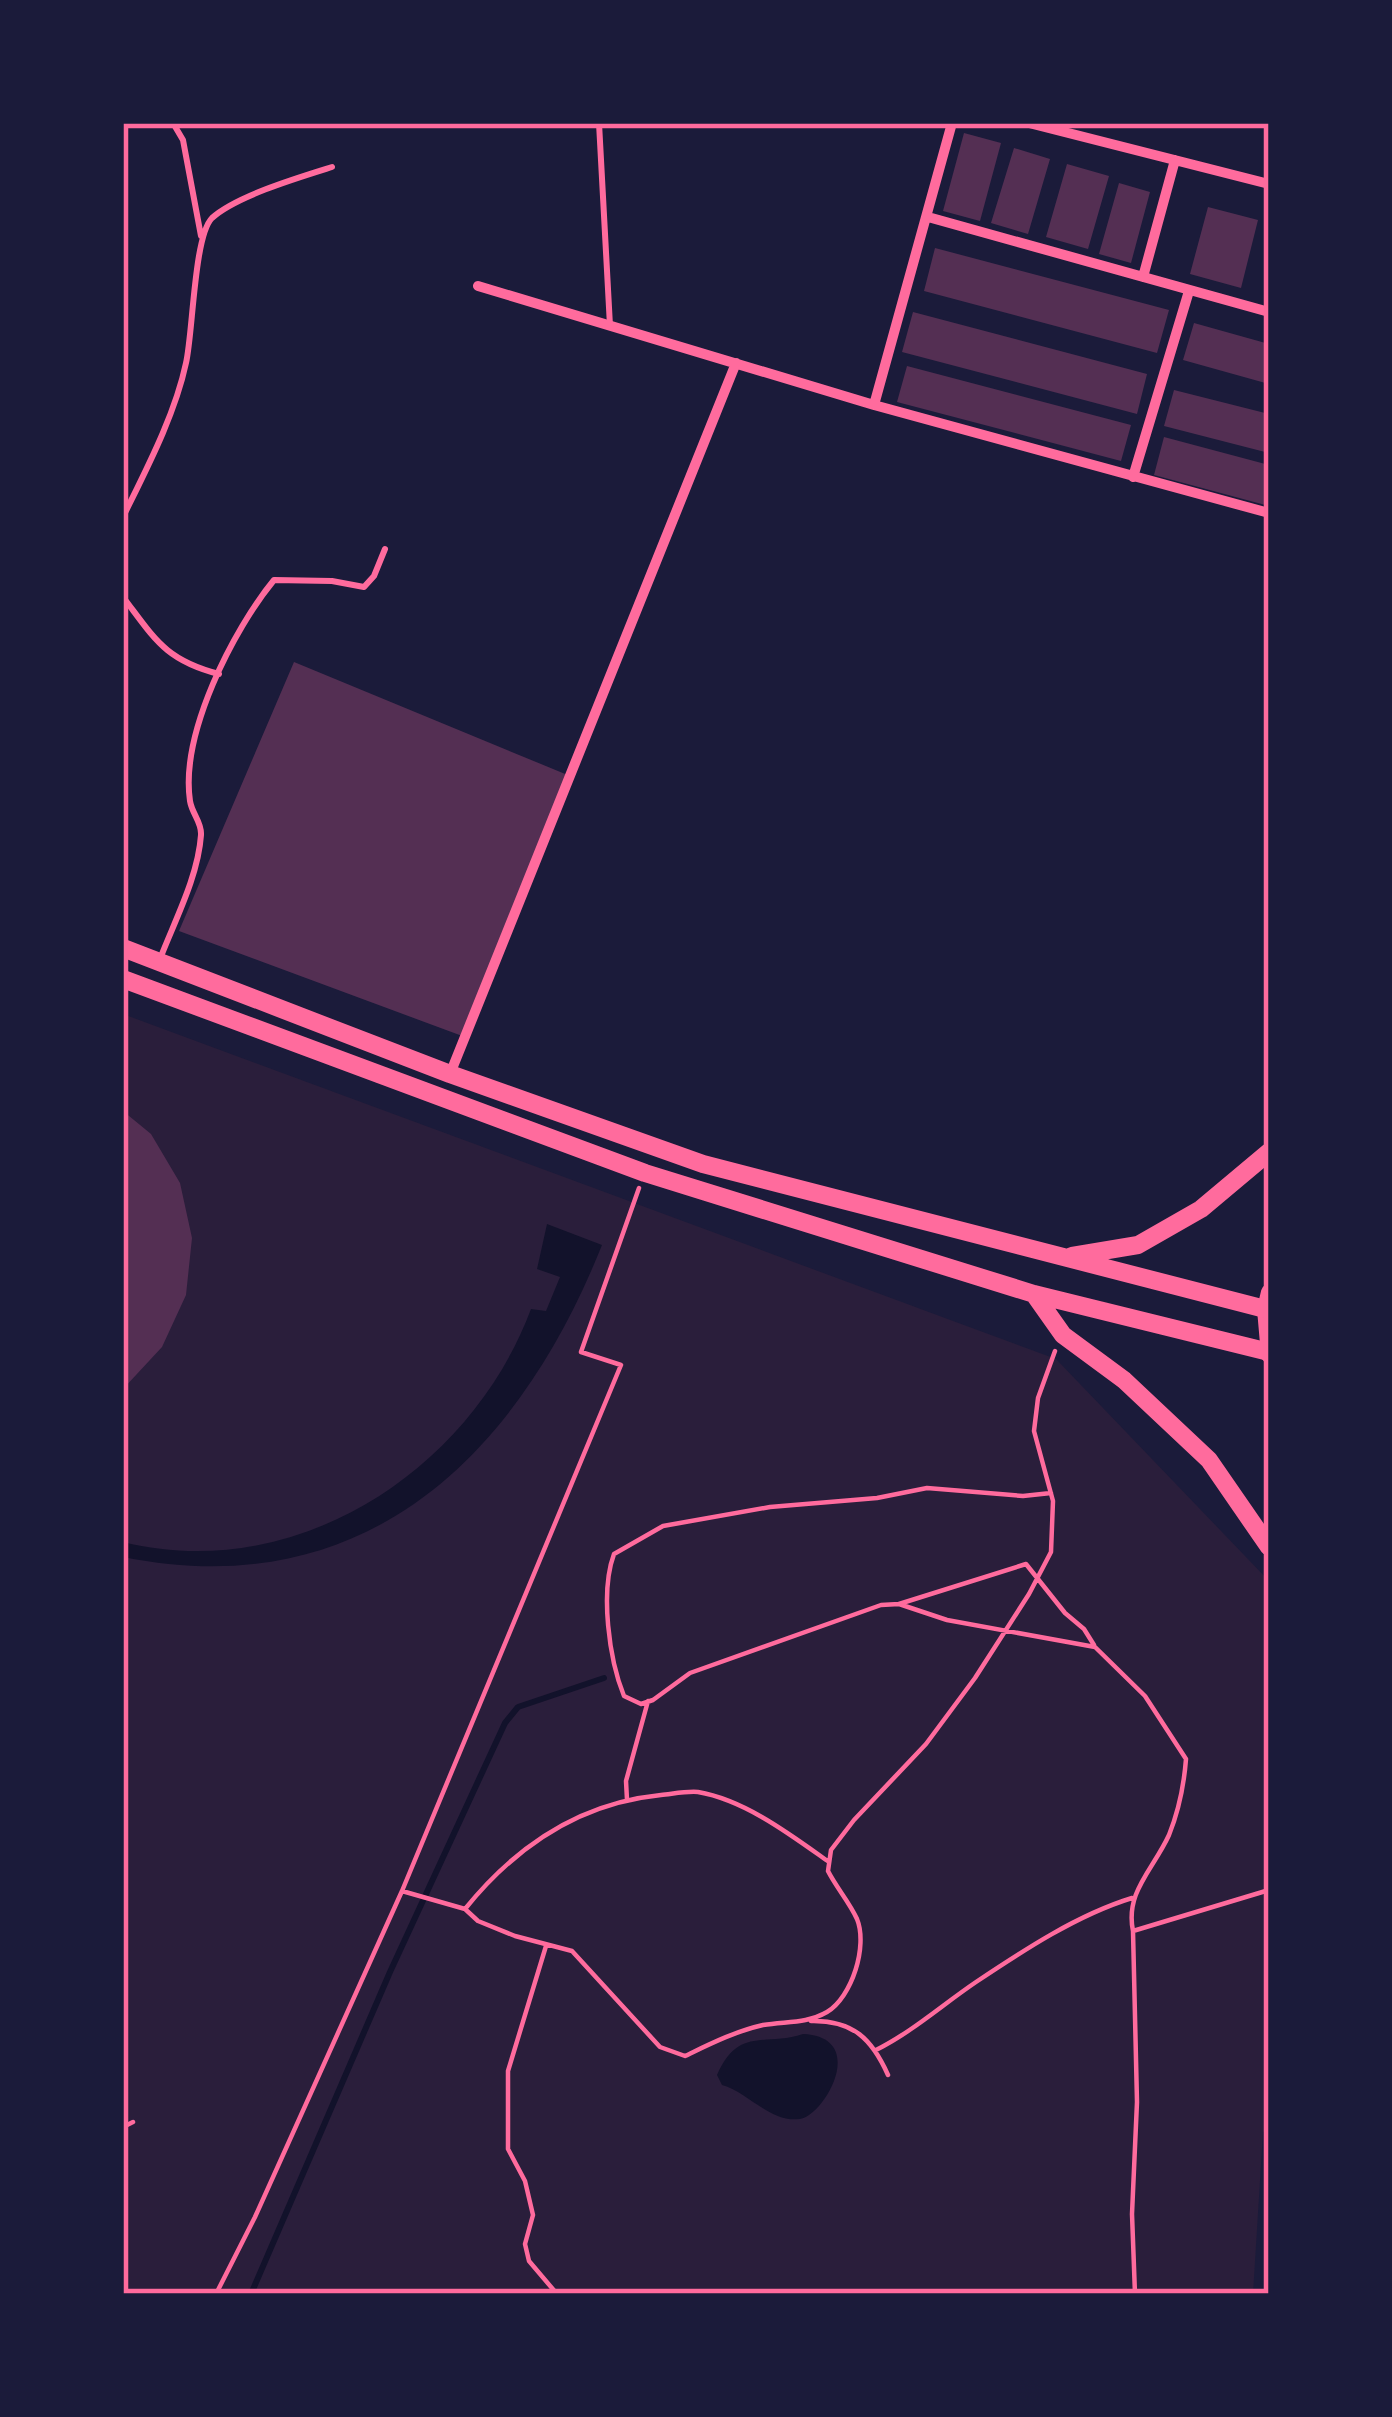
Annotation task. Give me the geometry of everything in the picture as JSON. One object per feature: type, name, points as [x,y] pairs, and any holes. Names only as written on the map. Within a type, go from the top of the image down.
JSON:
[{"type":"highway","points":[[123,949],[450,1074],[704,1164],[1060,1258],[1268,1303]]},
{"type":"highway","points":[[123,979],[644,1173],[1034,1294],[1269,1353]]},
{"type":"highway","points":[[1060,1258],[1138,1245],[1201,1209],[1269,1152]]},
{"type":"highway","points":[[1034,1294],[1063,1335],[1124,1380],[1209,1460],[1269,1547]]},
{"type":"main road","points":[[1268,1303],[1269,1353]]},
{"type":"street","points":[[874,405],[952,123]]},
{"type":"street","points":[[1029,123],[1269,184]]},
{"type":"street","points":[[1143,277],[1175,160]]},
{"type":"street","points":[[928,217],[1269,312]]},
{"type":"street","points":[[478,286],[874,405],[1269,513]]},
{"type":"street","points":[[1132,477],[1189,290]]},
{"type":"street","points":[[450,1074],[736,364]]},
{"type":"lane","points":[[123,518],[157,452],[186,364],[201,240],[183,140],[173,123]]},
{"type":"lane","points":[[599,123],[610,326]]},
{"type":"lane","points":[[201,240],[211,220],[240,202],[332,167]]},
{"type":"lane","points":[[159,962],[197,859],[202,829],[190,802],[197,718],[249,610],[274,580],[364,587],[385,549]]},
{"type":"lane","points":[[123,597],[158,645],[174,658],[219,674]]},
{"type":"path","points":[[216,2294],[402,1891],[621,1365],[580,1352],[644,1173]]},
{"type":"path","points":[[806,2021],[832,2009],[851,1979],[861,1949],[858,1921],[828,1871],[831,1850],[926,1744],[1006,1632],[1051,1552],[1051,1493],[1034,1431],[1046,1369],[1063,1335]]},
{"type":"path","points":[[1051,1493],[1022,1496],[927,1488],[663,1526],[614,1554],[605,1577],[613,1670],[624,1696],[641,1704],[690,1673],[881,1605],[898,1604],[1025,1564],[1144,1696],[1186,1759],[1170,1832],[1129,1909],[1137,2102],[1132,2215],[1135,2294]]},
{"type":"path","points":[[898,1604],[1006,1632],[1095,1647]]},
{"type":"path","points":[[627,1800],[626,1780],[648,1702]]},
{"type":"path","points":[[465,1909],[523,1849],[568,1821],[627,1800],[696,1792],[739,1806],[829,1862]]},
{"type":"path","points":[[1133,1931],[1269,1890]]},
{"type":"path","points":[[402,1891],[465,1909],[478,1921],[572,1951],[660,2047],[685,2056],[764,2025],[843,2024],[863,2034],[888,2075]]},
{"type":"path","points":[[876,2050],[977,1981],[1104,1907],[1132,1898]]},
{"type":"path","points":[[546,1946],[508,2072],[508,2149],[525,2181],[533,2215],[525,2244],[530,2261],[557,2294]]},
{"type":"path","points":[[123,2127],[133,2122]]},
{"type":"shaded area","points":[[123,1014],[1056,1359],[1269,1581],[1269,2127],[1263,2132],[1253,2294],[123,2294]]},
{"type":"shaded area","points":[[547,1224],[602,1245],[567,1321],[526,1389],[478,1449],[422,1498],[359,1535],[289,1558],[210,1566],[123,1557],[123,1542],[188,1551],[251,1546],[312,1530],[369,1502],[421,1465],[466,1419],[503,1367],[531,1309],[546,1311],[560,1277],[537,1269]]},
{"type":"shaded area","points":[[803,2034],[823,2038],[834,2048],[838,2061],[829,2091],[810,2114],[800,2119],[779,2116],[722,2085],[717,2075],[734,2050],[754,2041]]},
{"type":"building","points":[[964,133],[1001,143],[980,221],[943,211]]},
{"type":"building","points":[[1014,148],[1050,159],[1028,234],[991,223]]},
{"type":"building","points":[[1067,164],[1109,176],[1088,249],[1046,237]]},
{"type":"building","points":[[1119,183],[1150,192],[1131,263],[1099,254]]},
{"type":"building","points":[[1208,207],[1258,220],[1241,288],[1190,274]]},
{"type":"building","points":[[935,248],[1169,310],[1157,353],[924,291]]},
{"type":"building","points":[[913,312],[1147,374],[1137,414],[902,352]]},
{"type":"building","points":[[1194,323],[1269,344],[1269,384],[1183,360]]},
{"type":"building","points":[[907,366],[1131,425],[1121,461],[897,402]]},
{"type":"building","points":[[1174,390],[1269,414],[1269,453],[1164,426]]},
{"type":"building","points":[[1164,437],[1269,465],[1269,506],[1154,475]]},
{"type":"building","points":[[294,662],[570,776],[465,1037],[179,931]]},
{"type":"building","points":[[123,1111],[151,1134],[180,1183],[192,1238],[186,1295],[162,1347],[123,1389]]},
{"type":"waterway","points":[[251,2294],[390,1972],[505,1723],[518,1707],[604,1678]]}]
